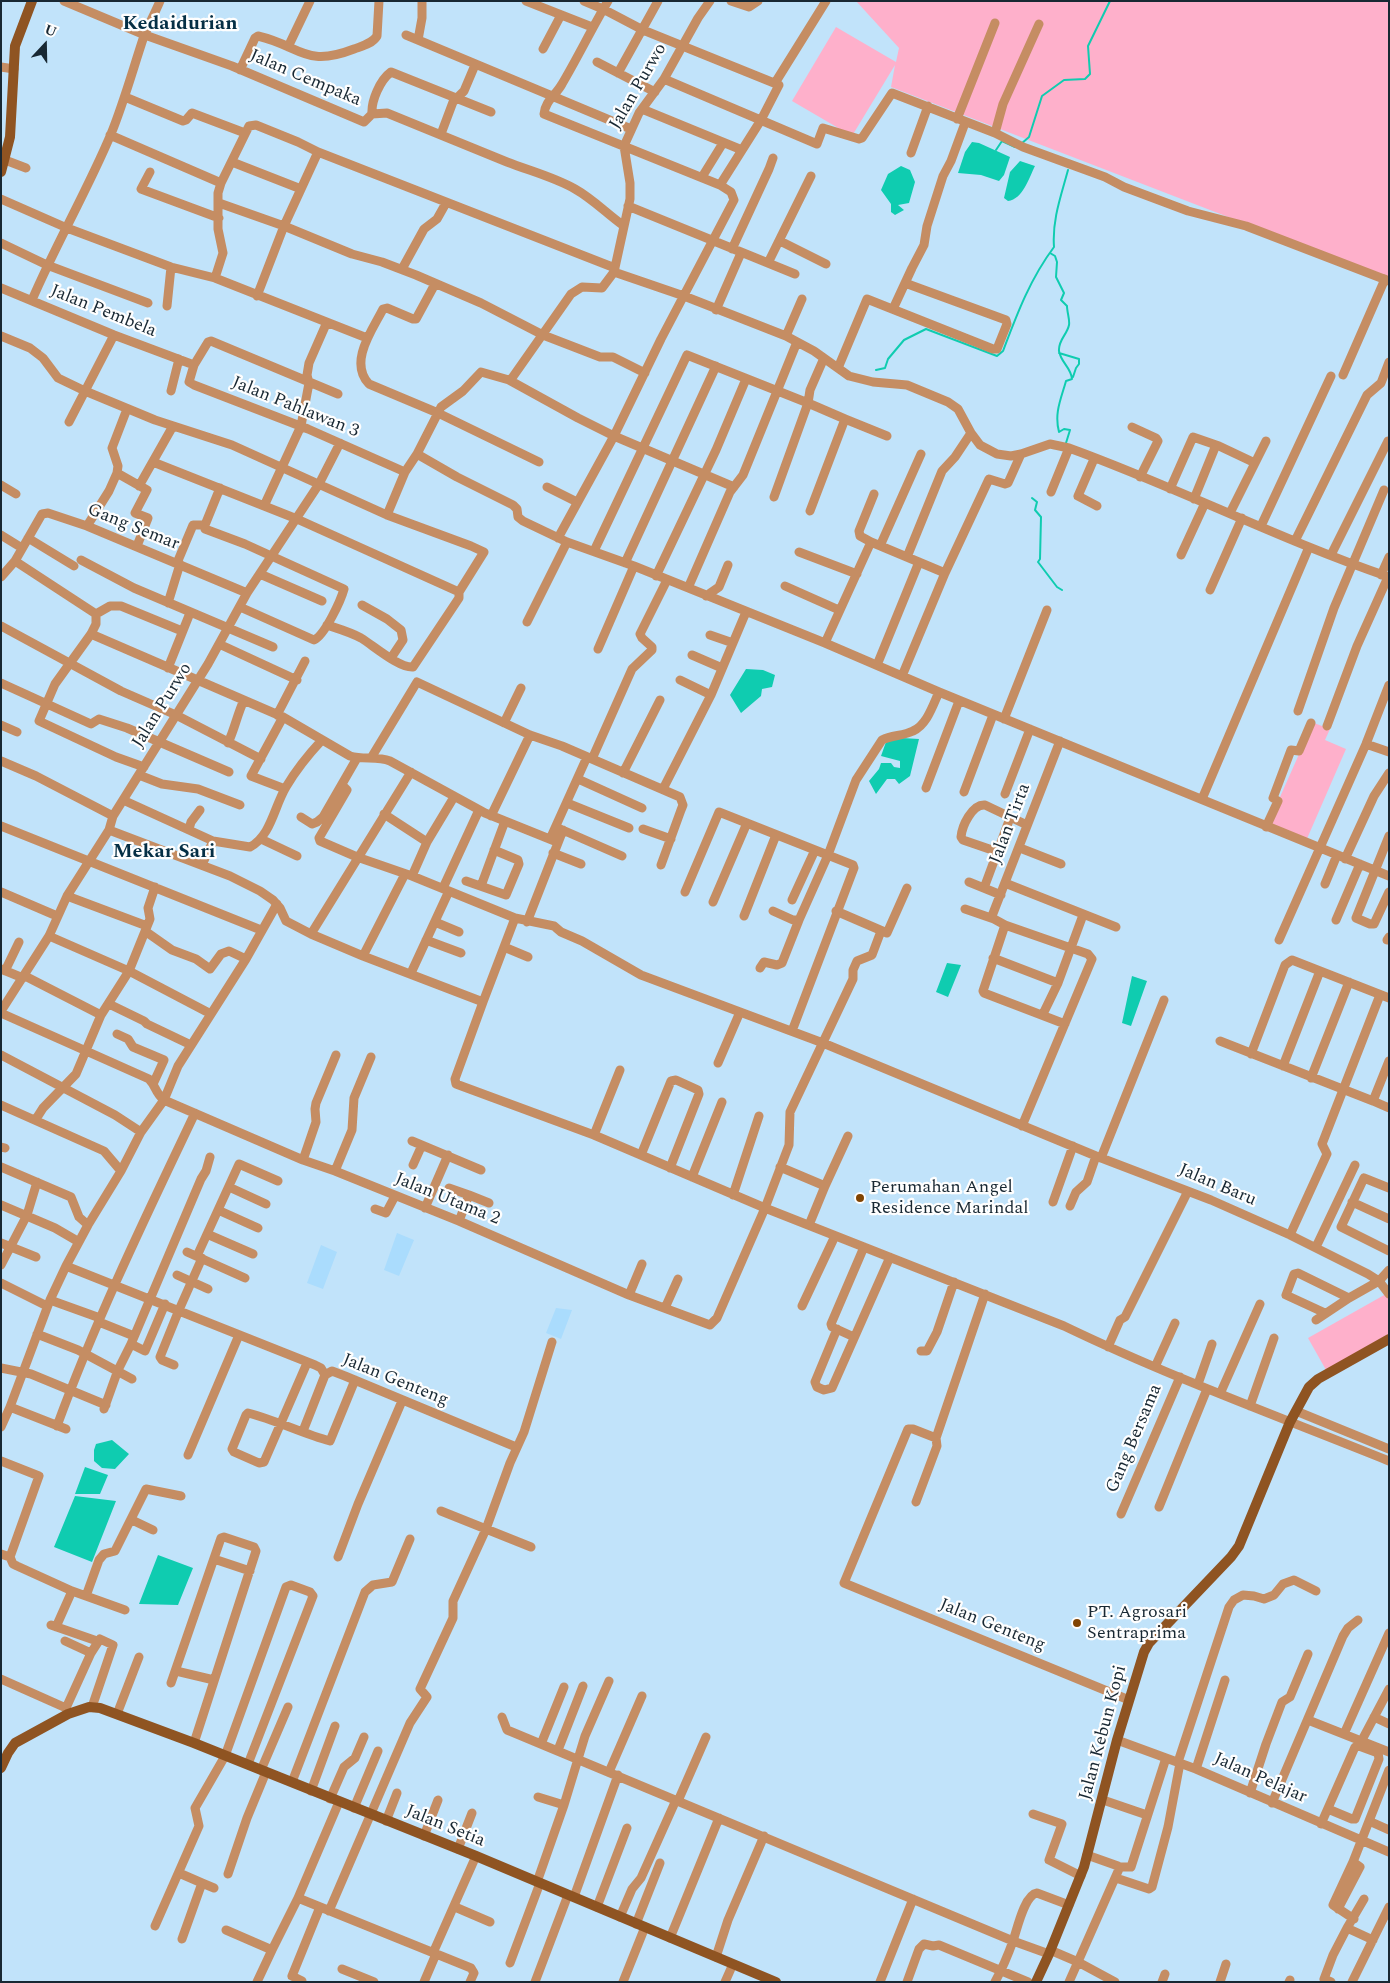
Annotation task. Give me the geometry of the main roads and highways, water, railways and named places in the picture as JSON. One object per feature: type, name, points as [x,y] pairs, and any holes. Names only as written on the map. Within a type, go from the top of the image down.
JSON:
[{"type":"main road","points":[[1,172],[5,160],[5,144],[13,116],[15,46],[32,1]]},
{"type":"main road","name":"Jalan Kebun Kopi","points":[[1036,1982],[1081,1876],[1103,1800],[1117,1740],[1144,1652],[1149,1643],[1231,1557],[1239,1546],[1290,1422],[1309,1387],[1318,1379],[1389,1339]]},
{"type":"main road","name":"Jalan Setia","points":[[1,1768],[15,1743],[67,1711],[96,1707],[248,1764],[335,1801],[476,1856],[776,1982]]},
{"type":"waterway","points":[[1021,144],[1029,137],[1042,96],[1064,80],[1085,79],[1090,74],[1088,46],[1110,1]]},
{"type":"waterway","points":[[996,150],[1002,141],[1015,147]]},
{"type":"waterway","points":[[876,370],[885,368],[888,359],[904,340],[926,329],[997,356],[1003,351],[1031,284],[1054,247],[1056,218],[1068,170]]},
{"type":"waterway","points":[[1050,253],[1055,256],[1057,262],[1056,277],[1064,293],[1061,300],[1067,306],[1069,321],[1068,329],[1061,341],[1059,351],[1070,371],[1072,379],[1066,381],[1057,419],[1059,432],[1064,429],[1070,430],[1066,443]]},
{"type":"waterway","points":[[1059,353],[1079,359],[1079,364],[1073,377]]},
{"type":"waterway","points":[[1032,498],[1037,502],[1035,510],[1041,517],[1040,559],[1038,562],[1057,587],[1062,590]]},
{"type":"place","name":"Perumahan Angel Residence Marindal","points":[[860,1198]]},
{"type":"place","name":"PT. Agrosari Sentraprima","points":[[1077,1623]]},
{"type":"district","name":"Kedaidurian","points":[[180,25]]},
{"type":"district","name":"Mekar Sari","points":[[164,853]]}]
